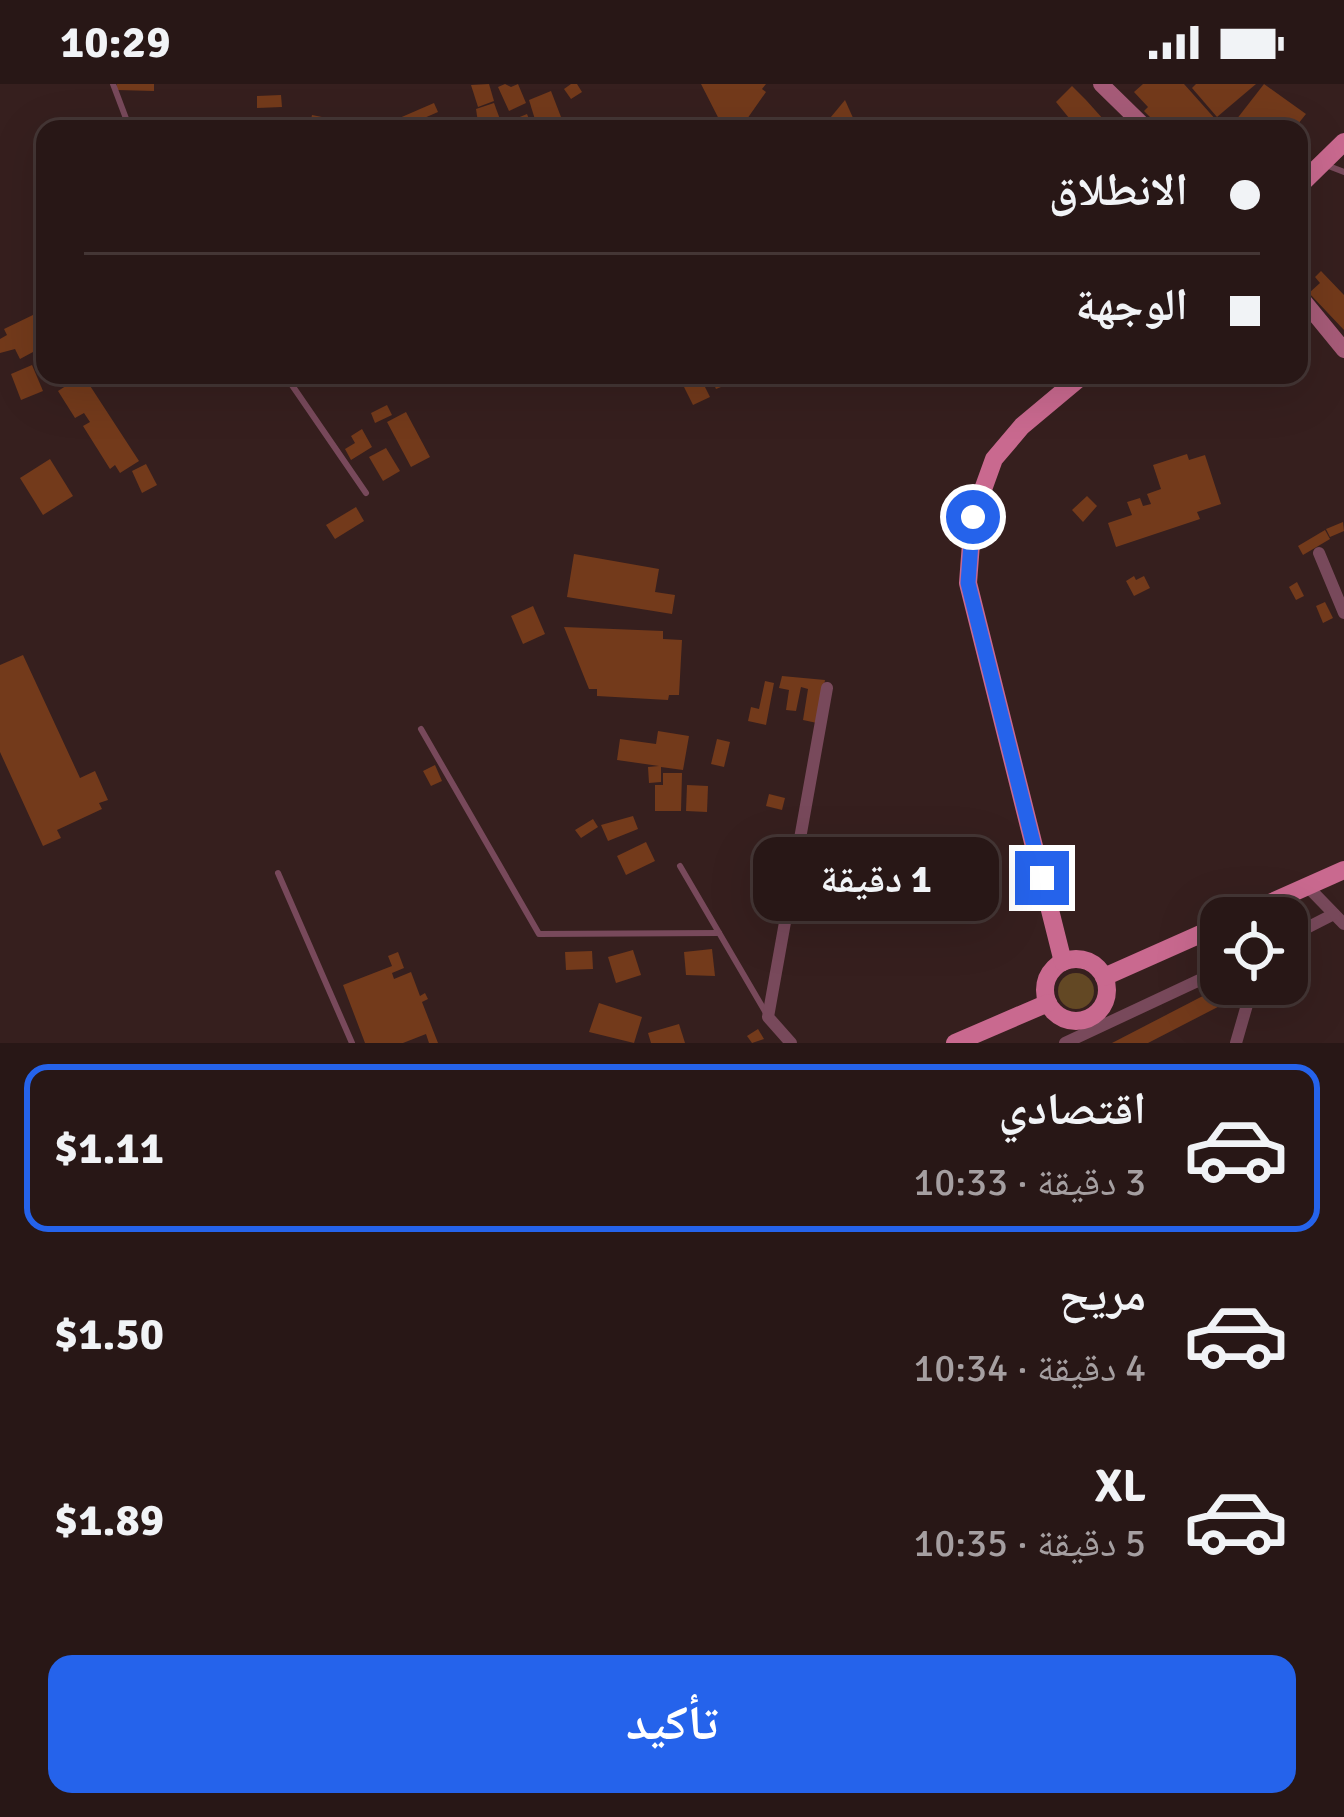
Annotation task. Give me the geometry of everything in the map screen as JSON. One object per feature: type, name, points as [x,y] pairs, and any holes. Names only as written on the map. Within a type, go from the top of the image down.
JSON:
[{"type":"main road","points":[[1101,84],[1138,120]]},
{"type":"main road","points":[[1308,177],[1344,142]]},
{"type":"main road","points":[[1308,306],[1344,350]]},
{"type":"main road","points":[[1063,962],[968,583],[973,517],[994,459],[1022,426],[1072,384]]},
{"type":"main road","points":[[1283,897],[1344,870]]},
{"type":"main road","points":[[1104,977],[1200,934]]},
{"type":"main road","points":[[1082,959],[1104,977],[1103,1005],[1089,1018],[1070,1020],[1048,1003],[1047,979],[1063,962],[1082,959]]},
{"type":"main road","points":[[956,1043],[1048,1003]]},
{"type":"street","points":[[1319,553],[1344,613]]},
{"type":"street","points":[[790,1043],[768,1017],[827,688]]},
{"type":"street","points":[[1307,886],[1339,919],[1308,930]]},
{"type":"street","points":[[1065,1043],[1200,980]]},
{"type":"street","points":[[1236,1043],[1247,1005]]},
{"type":"lane","points":[[113,84],[127,120]]},
{"type":"lane","points":[[1322,163],[1344,172]]},
{"type":"lane","points":[[291,384],[366,493]]},
{"type":"lane","points":[[421,729],[539,934],[719,933]]},
{"type":"lane","points":[[680,866],[768,1017]]},
{"type":"lane","points":[[278,873],[352,1043]]},
{"type":"shaded area","points":[[1076,973],[1088,979],[1094,991],[1088,1003],[1076,1009],[1064,1003],[1058,991],[1064,979]]},
{"type":"building","points":[[117,84],[154,84],[154,91],[117,90]]},
{"type":"building","points":[[489,84],[494,101],[478,107],[471,85]]},
{"type":"building","points":[[518,84],[526,103],[509,111],[498,87]]},
{"type":"building","points":[[571,84],[582,92],[571,99],[564,89]]},
{"type":"building","points":[[701,84],[766,84],[762,89],[766,92],[746,120],[719,120]]},
{"type":"building","points":[[1143,84],[1184,84],[1216,120],[1153,120],[1134,92]]},
{"type":"building","points":[[1196,84],[1256,84],[1217,117],[1192,88]]},
{"type":"building","points":[[1264,84],[1306,114],[1301,120],[1236,120]]},
{"type":"building","points":[[1072,86],[1104,120],[1071,120],[1056,102]]},
{"type":"building","points":[[551,91],[561,117],[535,120],[529,100]]},
{"type":"building","points":[[281,95],[282,107],[257,108],[257,96]]},
{"type":"building","points":[[845,100],[854,120],[828,120]]},
{"type":"building","points":[[434,103],[438,112],[420,120],[395,120]]},
{"type":"building","points":[[494,103],[500,120],[478,120],[476,109]]},
{"type":"building","points":[[1321,271],[1344,295],[1344,330],[1309,293],[1320,283],[1315,277]]},
{"type":"building","points":[[35,314],[36,357],[33,352],[20,359],[15,349],[0,353],[0,339],[7,335],[4,329]]},
{"type":"building","points":[[32,365],[36,384],[43,391],[21,400],[11,374]]},
{"type":"building","points":[[69,384],[89,384],[139,461],[120,473],[115,465],[110,469],[83,426],[90,422],[84,413],[75,418],[58,391]]},
{"type":"building","points":[[682,384],[704,384],[710,397],[693,405]]},
{"type":"building","points":[[387,405],[392,415],[375,423],[371,413]]},
{"type":"building","points":[[406,412],[430,457],[411,467],[387,422]]},
{"type":"building","points":[[362,429],[372,447],[351,460],[345,449],[355,443],[351,436]]},
{"type":"building","points":[[386,448],[400,471],[383,481],[369,457]]},
{"type":"building","points":[[1187,454],[1189,460],[1205,455],[1221,504],[1197,512],[1200,519],[1116,547],[1108,523],[1132,515],[1127,502],[1140,498],[1143,506],[1151,504],[1147,494],[1161,489],[1153,465]]},
{"type":"building","points":[[50,459],[73,496],[43,515],[20,478]]},
{"type":"building","points":[[146,464],[157,485],[142,493],[132,471]]},
{"type":"building","points":[[1087,496],[1097,506],[1083,522],[1072,510]]},
{"type":"building","points":[[356,507],[364,521],[335,539],[326,525]]},
{"type":"building","points":[[1343,522],[1344,531],[1330,537],[1326,529]]},
{"type":"building","points":[[1325,530],[1330,539],[1303,555],[1298,546]]},
{"type":"building","points":[[574,554],[659,569],[655,592],[675,595],[672,614],[567,597]]},
{"type":"building","points":[[1134,576],[1136,580],[1144,576],[1150,588],[1134,596],[1126,581]]},
{"type":"building","points":[[1297,582],[1304,596],[1296,600],[1289,587]]},
{"type":"building","points":[[1325,602],[1333,618],[1323,623],[1316,606]]},
{"type":"building","points":[[533,606],[545,634],[523,644],[511,616]]},
{"type":"building","points":[[564,627],[663,631],[663,639],[682,640],[679,695],[669,695],[668,700],[597,696],[597,689],[589,689]]},
{"type":"building","points":[[23,655],[80,778],[95,771],[108,800],[99,803],[102,809],[57,830],[61,838],[43,846],[0,752],[0,665]]},
{"type":"building","points":[[782,676],[825,680],[817,723],[803,720],[808,689],[801,687],[796,711],[786,710],[789,690],[779,688]]},
{"type":"building","points":[[765,681],[774,683],[766,725],[748,721],[751,707],[759,709]]},
{"type":"building","points":[[658,731],[689,736],[683,770],[661,767],[661,782],[649,783],[648,767],[659,766],[617,760],[620,739],[656,744]]},
{"type":"building","points":[[717,739],[730,742],[724,767],[711,764]]},
{"type":"building","points":[[435,765],[442,781],[431,786],[423,771]]},
{"type":"building","points":[[663,773],[682,773],[681,811],[655,811],[655,785],[663,785]]},
{"type":"building","points":[[687,785],[708,786],[707,812],[686,811]]},
{"type":"building","points":[[769,794],[785,798],[782,810],[766,806]]},
{"type":"building","points":[[633,816],[638,829],[608,841],[601,825]]},
{"type":"building","points":[[593,819],[598,827],[581,838],[575,830]]},
{"type":"building","points":[[646,842],[655,861],[626,875],[617,856]]},
{"type":"building","points":[[712,949],[715,976],[686,975],[684,952]]},
{"type":"building","points":[[633,950],[641,975],[616,983],[608,957]]},
{"type":"building","points":[[592,951],[593,969],[566,970],[565,952]]},
{"type":"building","points":[[398,952],[404,968],[392,973],[394,979],[411,972],[420,996],[425,993],[428,999],[422,1002],[438,1043],[429,1043],[426,1034],[403,1043],[365,1043],[343,985],[392,966],[388,956]]},
{"type":"building","points":[[1200,997],[1200,1005],[1222,1005],[1148,1043],[1112,1043]]},
{"type":"building","points":[[599,1003],[642,1017],[634,1043],[589,1032]]},
{"type":"building","points":[[679,1024],[685,1043],[651,1043],[648,1033]]},
{"type":"building","points":[[758,1029],[764,1039],[752,1043],[747,1036]]},
{"type":"route","points":[[973,517],[968,583],[1042,878]]}]
